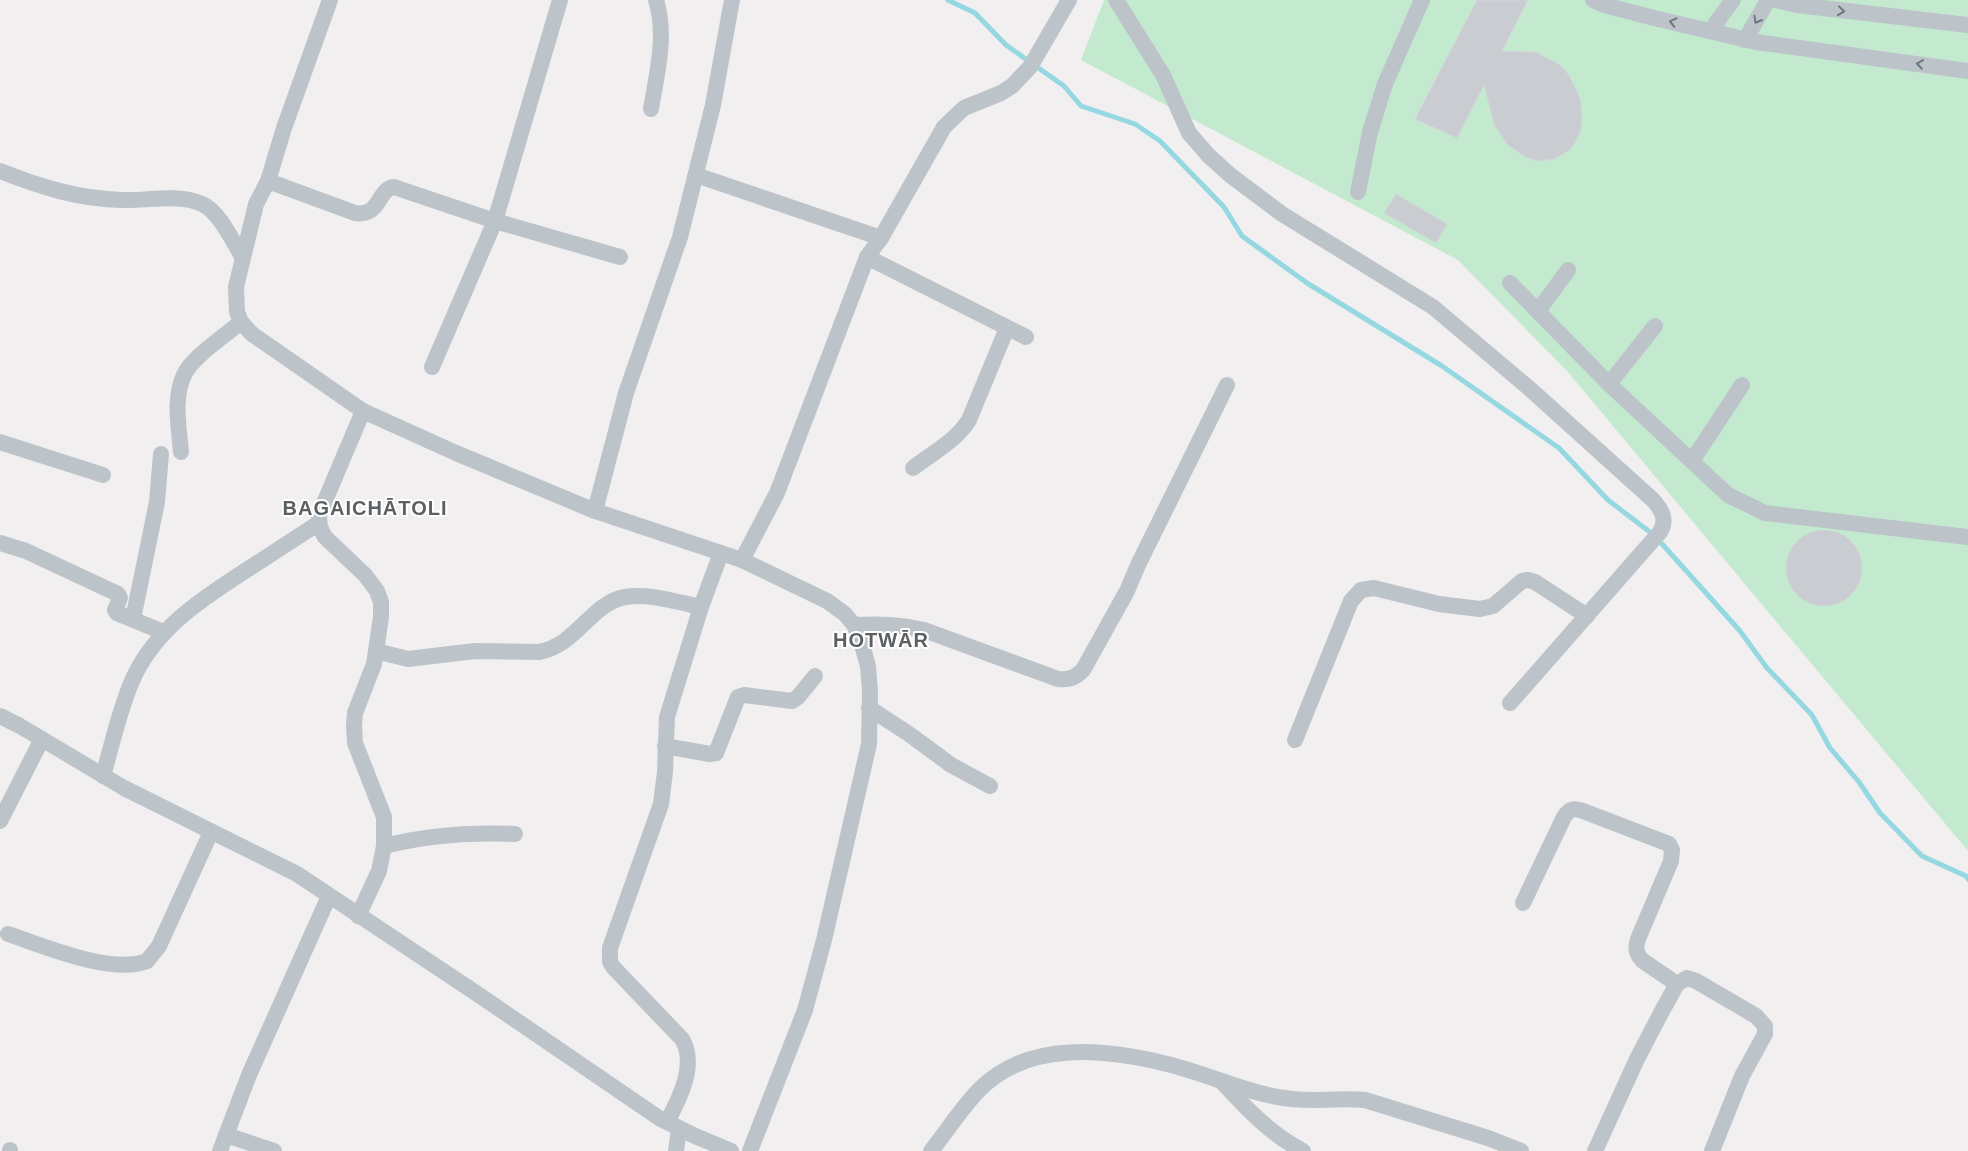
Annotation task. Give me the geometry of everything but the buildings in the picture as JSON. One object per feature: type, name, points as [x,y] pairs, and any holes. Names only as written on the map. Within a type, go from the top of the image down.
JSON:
[{"type":"street","points":[[330,0],[284,128],[268,181],[256,204],[236,287],[237,312],[241,322],[252,334],[363,412],[456,453],[595,510],[742,560],[827,601],[845,614],[854,625],[861,641],[868,666],[870,708],[868,744],[824,940],[805,1010],[750,1151]]},
{"type":"street","points":[[432,367],[495,222],[560,0]]},
{"type":"street","points":[[651,109],[662,33],[660,13],[656,0]]},
{"type":"street","points":[[595,510],[626,393],[680,237],[713,106],[732,0]]},
{"type":"street","points":[[742,560],[777,493],[867,257],[881,238],[944,127],[964,108],[1001,94],[1012,86],[1033,61],[1068,0]]},
{"type":"street","points":[[1116,0],[1163,75],[1189,133],[1208,155],[1230,175],[1282,214],[1433,307],[1471,338],[1659,506],[1664,518],[1663,528],[1510,703]]},
{"type":"street","points":[[1358,192],[1370,132],[1385,84],[1422,0]]},
{"type":"street","points":[[1592,0],[1604,5],[1745,40],[1968,71]]},
{"type":"street","points":[[1710,31],[1733,0]]},
{"type":"street","points":[[1745,40],[1768,0]]},
{"type":"street","points":[[1776,0],[1797,5],[1968,25]]},
{"type":"street","points":[[0,172],[46,188],[75,194],[121,200],[170,198],[202,204],[216,215],[243,258]]},
{"type":"street","points":[[696,175],[881,238]]},
{"type":"street","points":[[268,181],[354,213],[365,214],[370,212],[387,190],[394,187],[495,222],[620,257]]},
{"type":"street","points":[[867,257],[1026,337]]},
{"type":"street","points":[[1538,311],[1568,270]]},
{"type":"street","points":[[1510,284],[1609,384],[1728,495],[1765,513],[1968,537]]},
{"type":"street","points":[[181,452],[178,404],[184,373],[197,359],[241,322]]},
{"type":"street","points":[[1609,384],[1655,326]]},
{"type":"street","points":[[913,468],[957,436],[964,428],[1007,328]]},
{"type":"street","points":[[854,625],[889,623],[924,630],[1058,679],[1066,680],[1077,676],[1083,670],[1127,591],[1227,385]]},
{"type":"street","points":[[1692,461],[1742,385]]},
{"type":"street","points":[[358,916],[379,871],[384,846],[384,817],[380,802],[364,770],[355,743],[354,726],[355,712],[374,664],[381,610],[377,591],[365,575],[321,531],[319,515],[363,412]]},
{"type":"street","points":[[0,442],[103,475]]},
{"type":"street","points":[[133,620],[157,502],[161,454]]},
{"type":"street","points":[[103,776],[124,703],[133,680],[144,658],[163,632],[199,600],[319,523]]},
{"type":"street","points":[[0,543],[26,551],[118,594],[120,596],[115,611],[163,632]]},
{"type":"street","points":[[676,1151],[673,1125],[688,1061],[687,1050],[682,1039],[613,968],[610,948],[661,804],[666,772],[667,717],[720,553]]},
{"type":"street","points":[[1295,740],[1351,601],[1361,590],[1374,588],[1439,604],[1480,609],[1493,606],[1517,584],[1528,580],[1535,582],[1586,616]]},
{"type":"street","points":[[376,651],[408,659],[475,651],[539,652],[560,644],[579,630],[603,606],[625,597],[652,597],[701,607]]},
{"type":"street","points":[[665,746],[710,754],[716,753],[738,697],[744,695],[792,700],[798,697],[815,676]]},
{"type":"street","points":[[870,708],[910,734],[951,765],[990,786]]},
{"type":"street","points":[[0,716],[103,776],[297,874],[673,1125],[731,1151]]},
{"type":"street","points":[[0,821],[42,739]]},
{"type":"street","points":[[1522,903],[1564,816],[1570,810],[1583,811],[1669,844],[1672,850],[1671,861],[1638,939],[1636,950],[1638,957],[1643,962],[1677,984]]},
{"type":"street","points":[[8,934],[83,958],[111,964],[128,965],[147,961],[159,946],[211,832]]},
{"type":"street","points":[[384,846],[413,839],[453,834],[477,832],[515,834]]},
{"type":"street","points":[[220,1151],[249,1075],[329,896]]},
{"type":"street","points":[[1594,1151],[1637,1059],[1677,984],[1687,978],[1696,981],[1756,1016],[1765,1026],[1763,1038],[1742,1076],[1712,1151]]},
{"type":"street","points":[[931,1151],[981,1089],[1004,1072],[1017,1065],[1054,1054],[1084,1052],[1120,1055],[1167,1064],[1267,1095],[1288,1099],[1353,1098],[1365,1100],[1488,1138],[1521,1151]]},
{"type":"street","points":[[1220,1081],[1256,1119],[1276,1136],[1303,1151]]},
{"type":"street","points":[[226,1135],[274,1151]]},
{"type":"green space","points":[[1104,0],[1968,0],[1968,851],[1567,371],[1458,260],[1081,60]]},
{"type":"waterway","points":[[948,0],[975,13],[1006,45],[1064,86],[1081,106],[1135,124],[1160,141],[1224,207],[1242,236],[1307,283],[1442,366],[1559,448],[1608,500],[1655,536],[1740,631],[1767,668],[1812,715],[1830,748],[1859,782],[1880,813],[1922,856],[1966,876],[1968,879]]},
{"type":"district","name":"BAGAICHĀTOLI","points":[[365,508]]},
{"type":"district","name":"HOTWĀR","points":[[881,640]]}]
